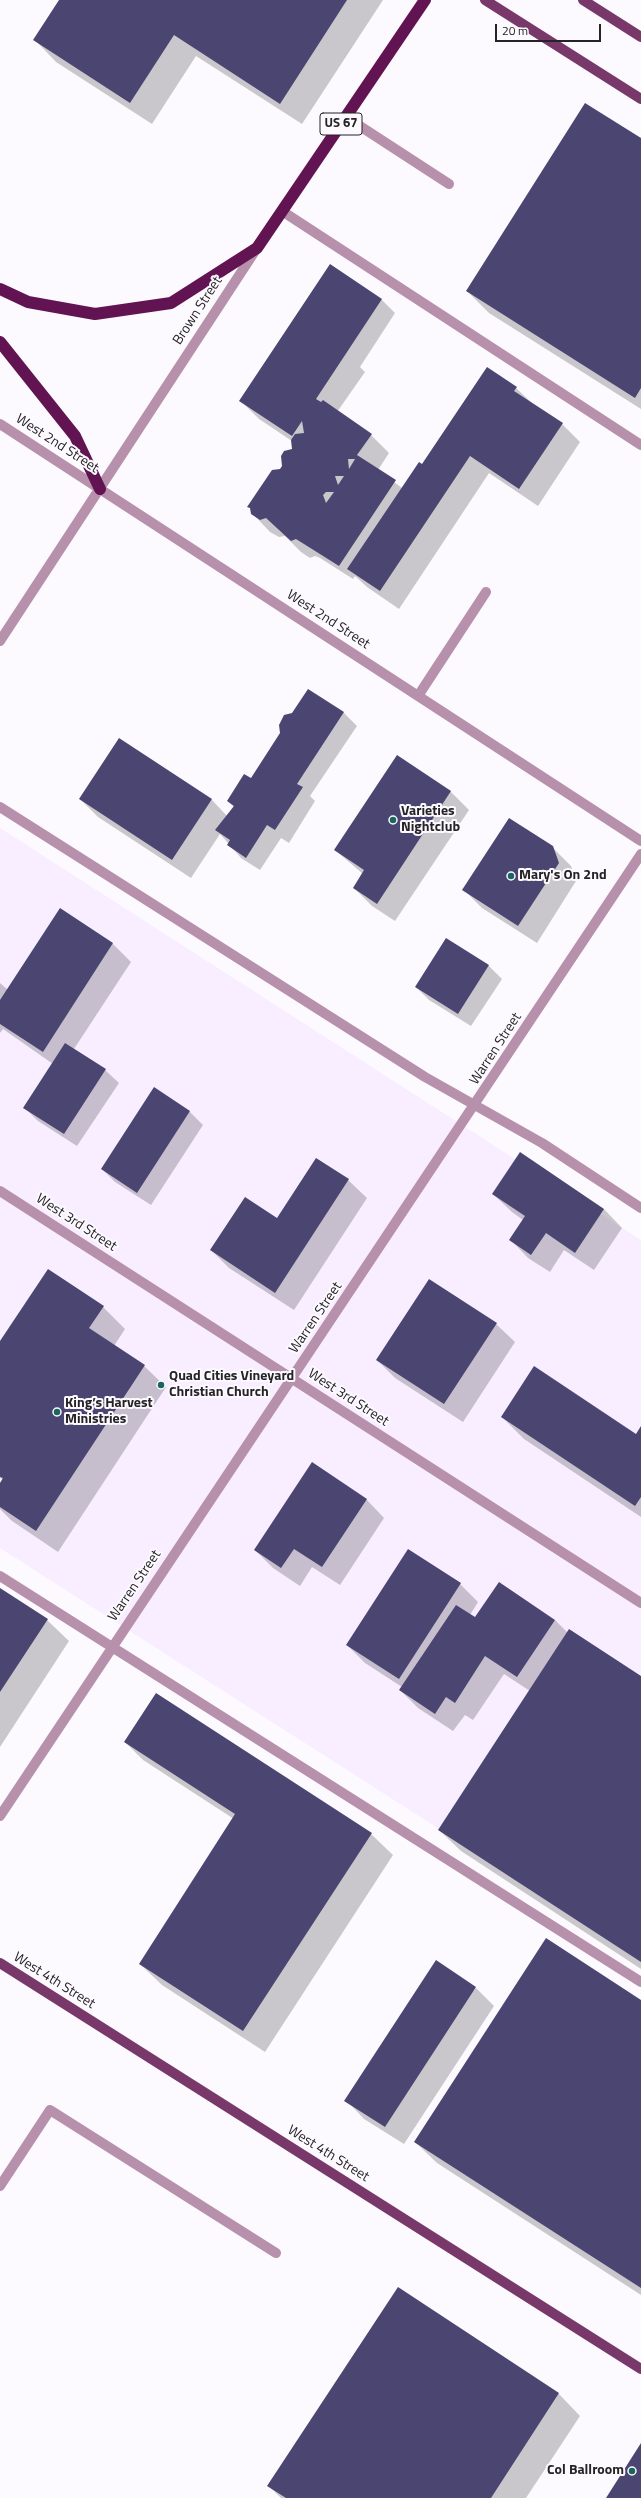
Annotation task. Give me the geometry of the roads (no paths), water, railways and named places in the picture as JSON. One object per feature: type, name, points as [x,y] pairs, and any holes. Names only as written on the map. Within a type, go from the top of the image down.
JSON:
[{"type":"highway","name":"Brown Street","points":[[257,248],[425,0]]},
{"type":"highway","name":"US 67","points":[[0,289],[28,302],[95,314],[170,303],[257,248]]},
{"type":"highway","points":[[0,342],[75,436],[100,489]]},
{"type":"main road","points":[[485,0],[641,100]]},
{"type":"main road","points":[[583,0],[641,37]]},
{"type":"main road","name":"West 4th Street","points":[[0,1963],[641,2369]]},
{"type":"street","points":[[346,117],[449,184]]},
{"type":"street","points":[[282,211],[641,445]]},
{"type":"street","name":"Brown Street","points":[[0,640],[257,248]]},
{"type":"street","name":"West 2nd Street","points":[[0,424],[641,841]]},
{"type":"street","points":[[418,696],[486,592]]},
{"type":"street","points":[[0,807],[425,1077],[542,1143],[641,1208]]},
{"type":"street","name":"Warren Street","points":[[0,1816],[112,1646],[475,1106],[641,854]]},
{"type":"street","name":"West 3rd Street","points":[[0,1191],[641,1602]]},
{"type":"street","points":[[0,1576],[641,1982]]},
{"type":"street","points":[[0,2186],[50,2110],[276,2253]]},
{"type":"place","name":"Varieties Nightclub","points":[[393,820]]},
{"type":"place","name":"Mary's On 2nd","points":[[511,876]]},
{"type":"place","name":"Quad Cities Vineyard Christian Church","points":[[161,1385]]},
{"type":"place","name":"King’s Harvest Ministries","points":[[57,1412]]},
{"type":"place","name":"Col Ballroom","points":[[632,2471]]}]
